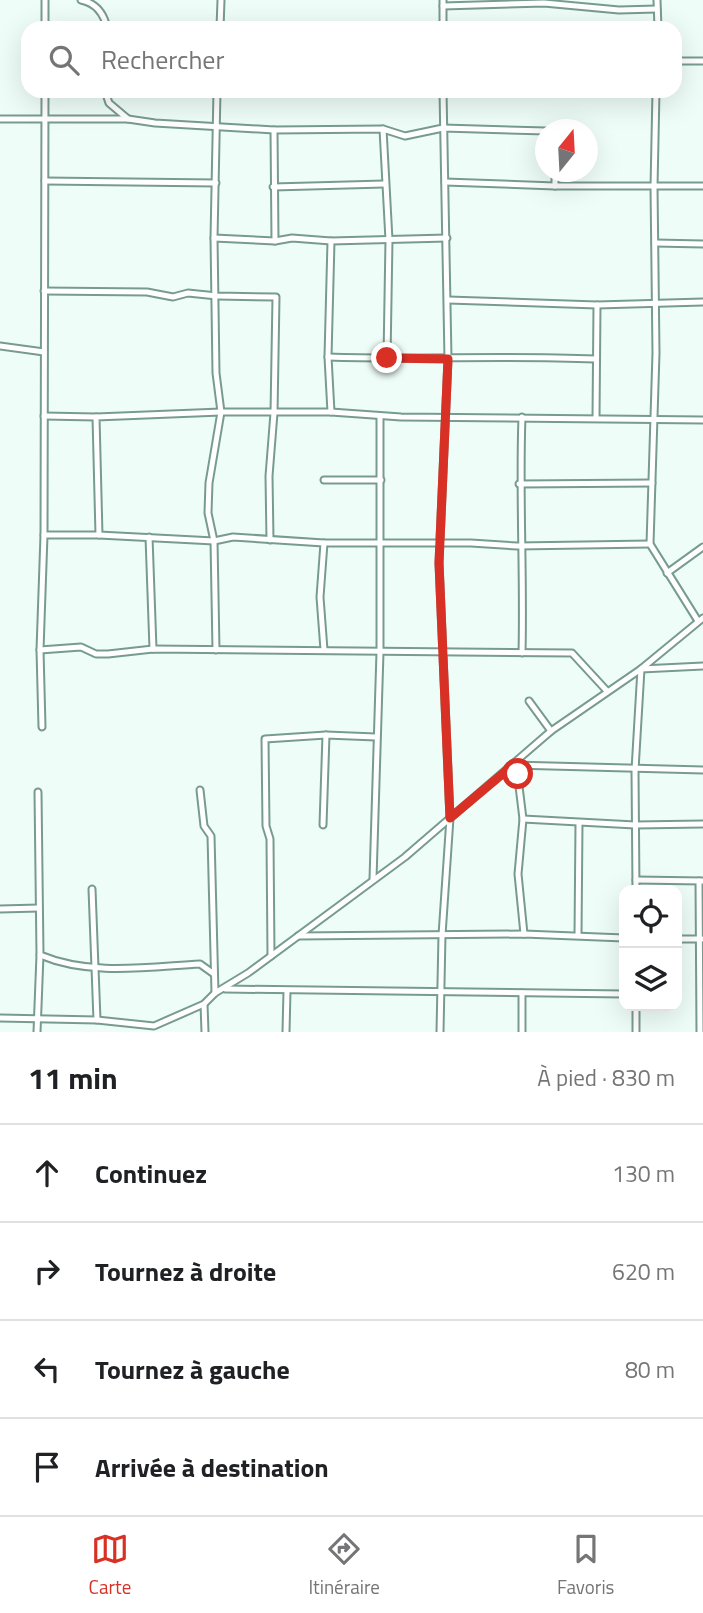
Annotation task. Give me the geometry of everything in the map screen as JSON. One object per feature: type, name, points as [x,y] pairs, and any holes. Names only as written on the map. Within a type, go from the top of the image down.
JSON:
[{"type":"street","points":[[45,0],[45,21]]},
{"type":"street","points":[[81,0],[89,2],[102,12],[105,21]]},
{"type":"street","points":[[220,21],[222,0]]},
{"type":"street","points":[[657,0],[658,21]]},
{"type":"street","points":[[443,21],[443,3],[544,3],[611,9],[657,9]]},
{"type":"street","points":[[682,61],[703,61]]},
{"type":"street","points":[[42,727],[40,650],[44,535],[45,98]]},
{"type":"street","points":[[107,98],[109,103],[128,119]]},
{"type":"street","points":[[216,650],[214,541],[208,513],[209,483],[221,412],[216,373],[214,238],[218,98]]},
{"type":"street","points":[[440,1032],[442,935],[450,818],[441,652],[440,544],[448,359],[443,98]]},
{"type":"street","points":[[0,1018],[97,1020],[153,1029],[204,1004],[215,993],[271,956],[405,857],[517,765],[551,730],[641,669],[701,619],[667,573],[650,544],[656,98]]},
{"type":"street","points":[[0,118],[128,119],[274,130],[383,129],[405,136],[443,128],[535,131]]},
{"type":"street","points":[[383,129],[389,240],[387,358]]},
{"type":"street","points":[[274,130],[275,241]]},
{"type":"street","points":[[45,181],[216,183]]},
{"type":"street","points":[[445,182],[555,186],[703,186]]},
{"type":"street","points":[[273,187],[384,184]]},
{"type":"street","points":[[214,238],[275,241],[292,238],[331,241],[447,238]]},
{"type":"street","points":[[331,241],[328,357],[331,412]]},
{"type":"street","points":[[655,243],[703,244]]},
{"type":"street","points":[[44,291],[147,292],[173,297],[188,293],[276,297],[274,413],[269,476],[270,540]]},
{"type":"street","points":[[448,300],[597,305],[703,302]]},
{"type":"street","points":[[596,418],[597,305]]},
{"type":"street","points":[[0,346],[44,352]]},
{"type":"street","points":[[328,357],[448,359],[532,356],[595,359]]},
{"type":"street","points":[[44,416],[331,412],[401,417],[703,420]]},
{"type":"street","points":[[373,879],[380,652],[380,416]]},
{"type":"street","points":[[96,417],[99,535]]},
{"type":"street","points":[[522,417],[519,484],[522,653]]},
{"type":"street","points":[[324,480],[381,480]]},
{"type":"street","points":[[519,484],[652,483]]},
{"type":"street","points":[[44,535],[214,541],[233,537],[324,544],[650,544]]},
{"type":"street","points":[[149,537],[153,649]]},
{"type":"street","points":[[324,544],[320,597],[324,650]]},
{"type":"street","points":[[667,573],[703,547]]},
{"type":"street","points":[[40,650],[81,647],[96,654],[153,649],[572,653],[607,691]]},
{"type":"street","points":[[641,669],[703,666]]},
{"type":"street","points":[[636,885],[635,770],[641,669]]},
{"type":"street","points":[[529,701],[551,730]]},
{"type":"street","points":[[271,956],[270,839],[266,826],[265,739],[326,735],[376,737]]},
{"type":"street","points":[[323,825],[326,735]]},
{"type":"street","points":[[517,765],[703,770]]},
{"type":"street","points":[[517,765],[523,819],[517,874],[524,934]]},
{"type":"street","points":[[200,790],[204,827],[211,836],[215,993]]},
{"type":"street","points":[[37,1032],[40,955],[38,792]]},
{"type":"street","points":[[523,819],[635,825],[703,824]]},
{"type":"street","points":[[578,935],[579,823]]},
{"type":"street","points":[[636,880],[701,881],[700,1032]]},
{"type":"street","points":[[92,889],[97,1020]]},
{"type":"street","points":[[0,909],[39,908]]},
{"type":"street","points":[[298,936],[524,934],[619,938]]},
{"type":"street","points":[[682,939],[701,939]]},
{"type":"street","points":[[40,955],[60,963],[95,969],[200,964],[214,974]]},
{"type":"street","points":[[223,989],[619,994]]},
{"type":"street","points":[[286,1032],[287,991]]},
{"type":"street","points":[[522,993],[522,1032]]},
{"type":"street","points":[[204,1004],[205,1032]]},
{"type":"street","points":[[636,1011],[636,1032]]},
{"type":"route","points":[[387,358],[448,359],[439,563],[450,818],[513,765],[520,765],[518,774]]}]
